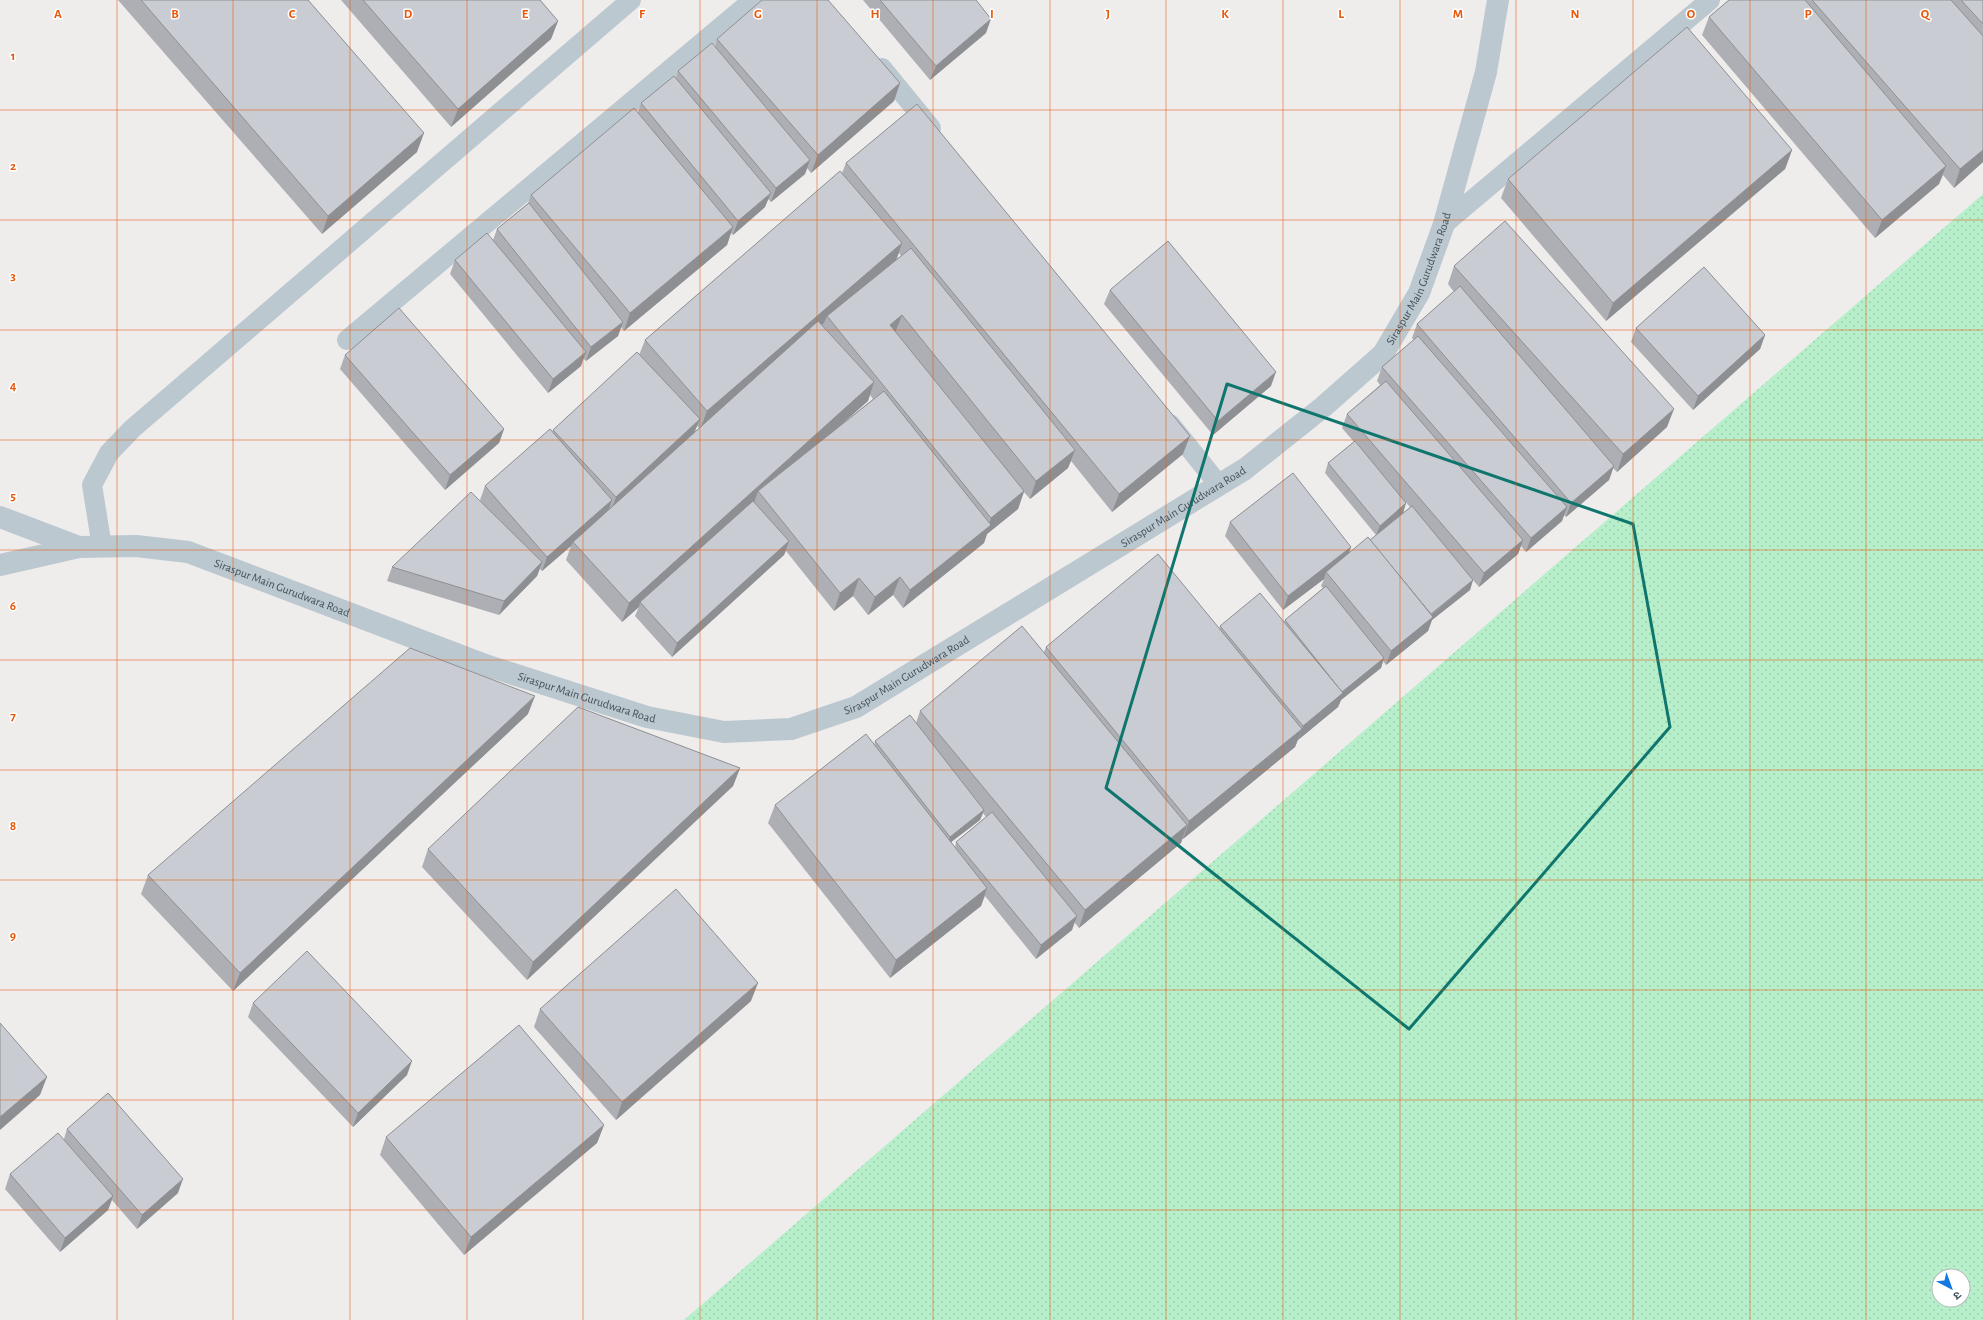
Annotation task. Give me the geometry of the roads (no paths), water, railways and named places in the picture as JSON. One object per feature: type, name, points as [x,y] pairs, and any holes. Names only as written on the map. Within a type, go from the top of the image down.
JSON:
[{"type":"street","name":"Siraspur Main Gurudwara Road","points":[[0,565],[79,547],[136,546],[188,552],[488,666],[647,717],[724,732],[791,729],[856,707],[1245,469],[1317,412],[1383,354],[1419,293],[1444,224],[1486,72],[1498,0]]},
{"type":"street","points":[[0,517],[79,547]]},
{"type":"lane","points":[[102,547],[92,485],[109,453],[132,429],[631,0]]},
{"type":"lane","points":[[347,340],[753,0]]},
{"type":"lane","points":[[1444,224],[1710,0]]},
{"type":"lane","points":[[872,56],[942,143]]},
{"type":"lane","points":[[1159,410],[1219,484]]}]
